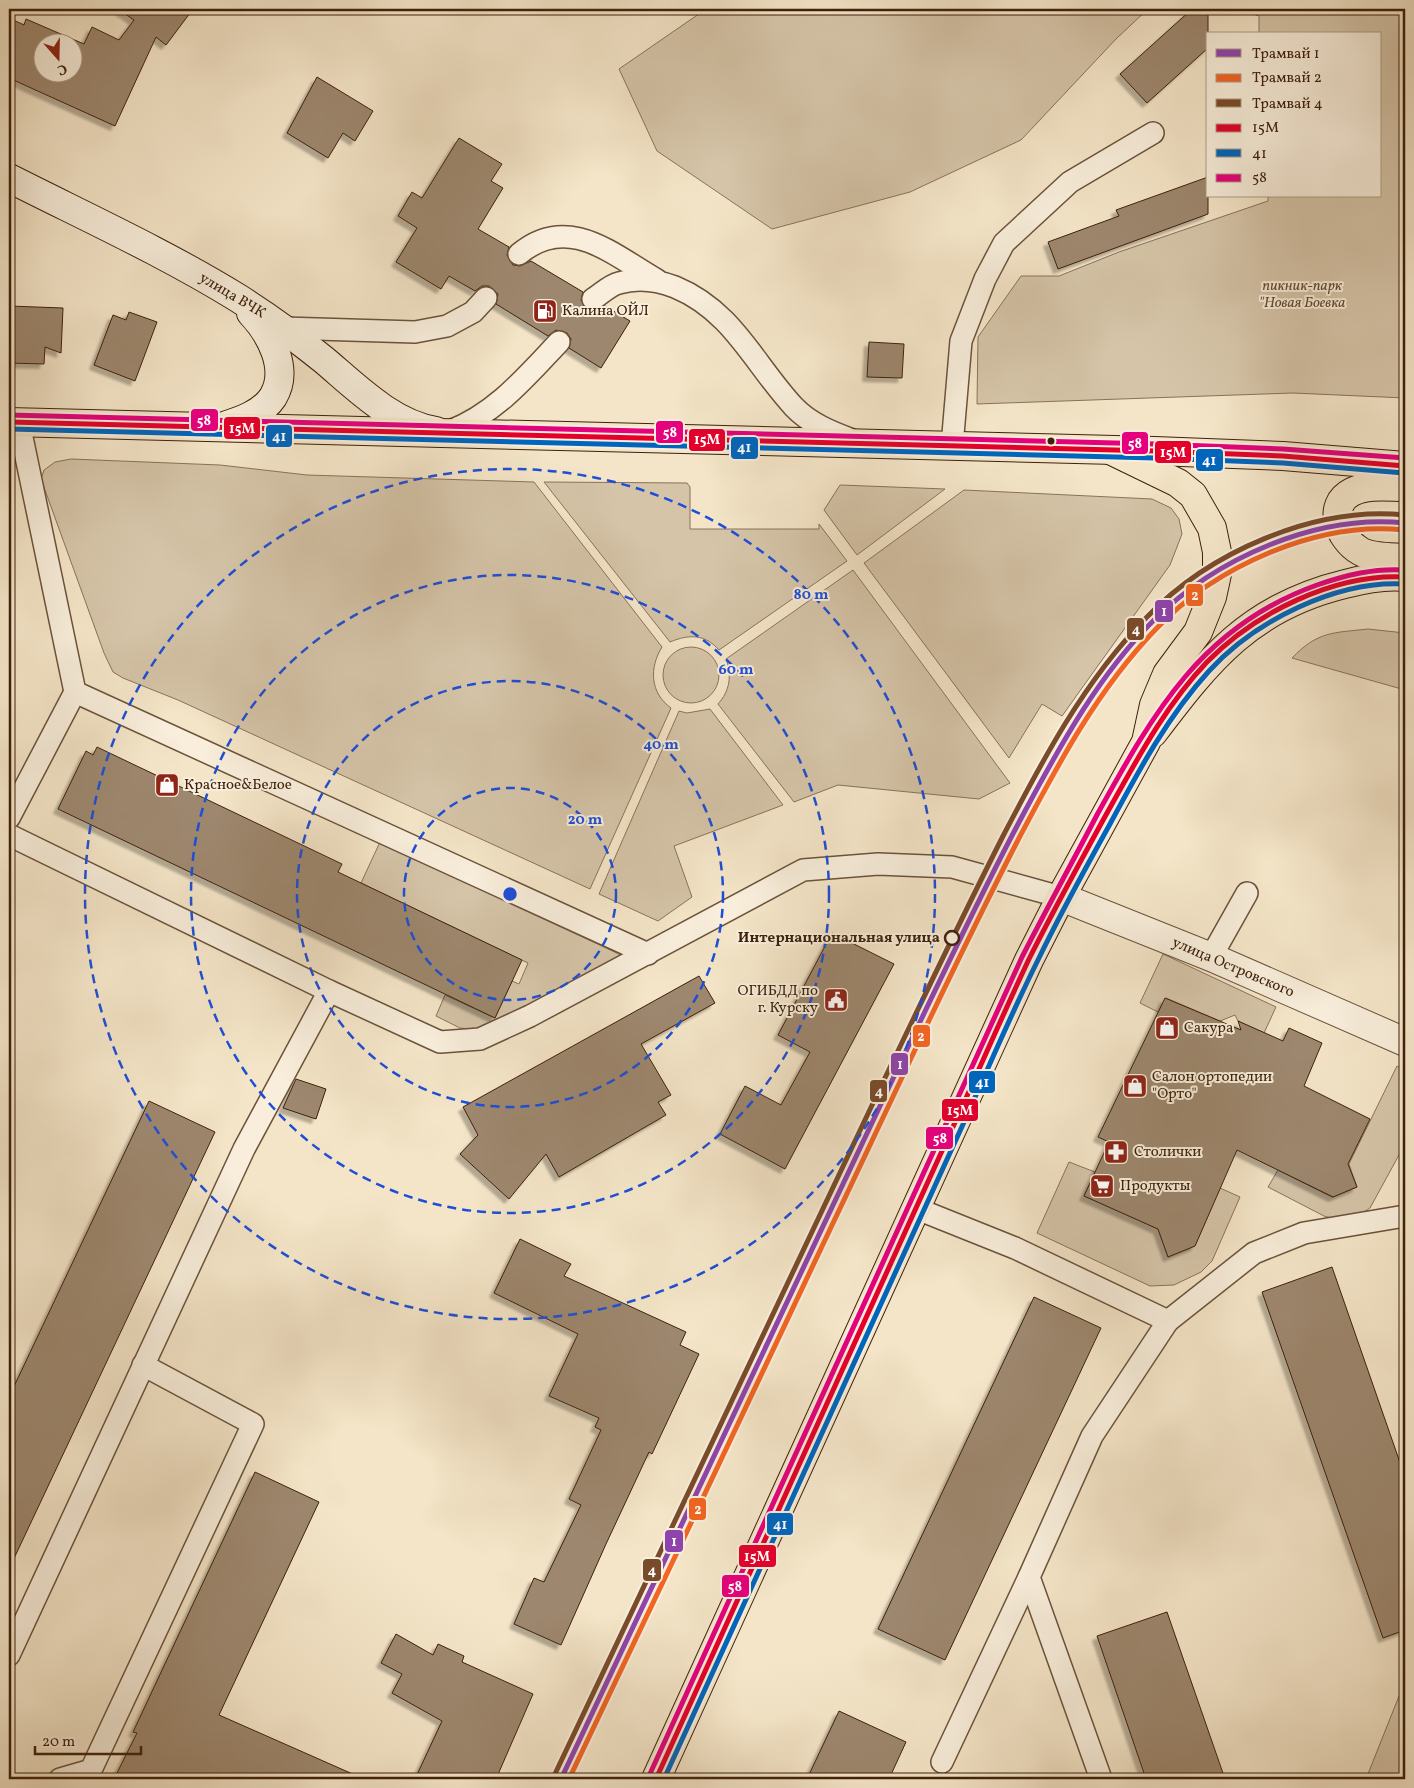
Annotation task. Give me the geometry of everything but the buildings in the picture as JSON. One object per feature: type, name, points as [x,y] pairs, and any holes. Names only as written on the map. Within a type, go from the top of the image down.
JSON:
[{"type":"main road","name":"улица ВЧК","points":[[9,178],[155,252],[237,298],[284,328],[383,407],[406,421],[445,432]]},
{"type":"main road","points":[[221,427],[244,420],[261,409],[273,396],[278,383],[280,366],[274,347],[262,324],[237,298]]},
{"type":"main road","points":[[14,423],[445,432],[1110,450],[1284,456],[1405,466]]},
{"type":"main road","points":[[1110,450],[1178,483],[1194,495],[1212,528],[1217,552],[1217,574],[1212,597],[1198,632],[1168,674],[1154,705],[1146,742]]},
{"type":"main road","points":[[1405,487],[1368,487],[1353,492],[1341,499],[1337,512],[1339,525],[1348,542],[1361,552],[1377,556],[1405,558]]},
{"type":"main road","points":[[656,1779],[1029,960],[1061,897],[1146,742],[1190,684],[1220,650],[1251,625],[1290,602],[1332,587],[1368,578],[1405,576]]},
{"type":"main road","name":"улица Островского","points":[[1061,897],[1211,957],[1405,1042]]},
{"type":"lane","points":[[952,446],[961,341],[985,279],[1004,243],[1070,182],[1153,133]]},
{"type":"lane","points":[[519,254],[531,243],[550,238],[567,235],[584,238],[657,280],[690,293],[718,312],[796,409],[825,430],[860,443]]},
{"type":"lane","points":[[593,299],[618,283],[657,280]]},
{"type":"lane","points":[[284,328],[415,332],[447,326],[473,312],[486,298]]},
{"type":"lane","points":[[445,432],[472,423],[492,409],[559,342]]},
{"type":"lane","points":[[9,818],[75,692],[14,423]]},
{"type":"lane","points":[[75,692],[648,954]]},
{"type":"lane","points":[[9,835],[329,991],[440,1042],[480,1039],[530,1016],[803,870],[878,864],[952,867],[1061,897]]},
{"type":"lane","points":[[1211,957],[1247,893]]},
{"type":"lane","points":[[9,1655],[244,1149],[329,991]]},
{"type":"lane","points":[[915,1208],[1015,1248],[1168,1321]]},
{"type":"lane","points":[[942,1762],[1029,1577],[1092,1436],[1168,1321],[1254,1253],[1304,1233],[1405,1216]]},
{"type":"lane","points":[[60,1779],[87,1775],[253,1424],[143,1365]]},
{"type":"lane","points":[[1029,1577],[1101,1779]]},
{"type":"green space","points":[[706,9],[1148,9],[1116,39],[1021,140],[910,192],[772,229],[657,151],[619,69]]},
{"type":"green space","name":"пикник-парк \"Новая Боевка","points":[[1238,9],[1405,9],[1405,398],[1293,393],[977,404],[978,337],[1021,276],[1059,276],[1119,252],[1268,201],[1268,198],[1382,198],[1382,32],[1259,32],[1259,16]]},
{"type":"green space","points":[[71,459],[220,465],[307,475],[534,482],[662,647],[655,663],[655,688],[664,702],[671,708],[590,889],[113,672],[104,653],[41,479],[44,470],[55,462]]},
{"type":"green space","points":[[544,482],[687,483],[690,487],[690,529],[819,529],[819,524],[847,561],[719,650],[708,641],[696,637],[670,642]]},
{"type":"green space","points":[[840,485],[945,489],[857,555],[824,510]]},
{"type":"green space","points":[[964,490],[1152,499],[1171,508],[1179,519],[1182,534],[1170,565],[1062,716],[1042,704],[1009,758],[864,563]]},
{"type":"green space","points":[[853,570],[1010,783],[979,799],[838,785],[794,802],[718,704],[725,694],[729,683],[726,659]]},
{"type":"green space","points":[[1368,629],[1405,633],[1405,690],[1292,658],[1301,649],[1318,638],[1335,633]]},
{"type":"green space","points":[[691,647],[702,649],[711,655],[717,664],[719,675],[717,686],[711,695],[702,701],[691,703],[680,701],[671,695],[665,686],[663,675],[665,664],[671,655],[680,649]]},
{"type":"green space","points":[[710,709],[783,805],[674,846],[692,897],[658,921],[599,894],[679,711],[687,713]]},
{"type":"green space","points":[[380,842],[621,955],[482,1030],[460,1028],[436,1016],[445,995],[495,1018],[512,981],[519,984],[528,963],[361,883]]},
{"type":"green space","points":[[1163,954],[1276,1007],[1264,1033],[1238,1021],[1235,1015],[1220,1021],[1166,998],[1158,1012],[1140,1003]]},
{"type":"green space","points":[[1397,1066],[1405,1071],[1405,1144],[1370,1208],[1357,1217],[1339,1220],[1324,1216],[1268,1187],[1278,1170],[1332,1197],[1357,1187],[1349,1164]]},
{"type":"green space","points":[[1069,1162],[1095,1172],[1084,1196],[1158,1229],[1168,1257],[1195,1246],[1220,1188],[1240,1197],[1212,1261],[1201,1272],[1174,1285],[1150,1286],[1037,1233]]},
{"type":"green space","points":[[1405,1681],[1405,1779],[1366,1779]]},
{"type":"tram line","name":"4","points":[[554,1776],[957,929],[1033,780],[1084,695],[1124,642],[1171,594],[1200,573],[1232,554],[1265,538],[1300,526],[1335,518],[1370,514],[1405,515]]},
{"type":"tram line","name":"1","points":[[561,1779],[960,939],[1039,786],[1067,736],[1098,687],[1133,642],[1178,598],[1206,578],[1237,560],[1269,545],[1303,533],[1371,522],[1405,523]]},
{"type":"tram line","name":"2","points":[[569,1779],[926,1026],[1018,840],[1063,757],[1097,703],[1135,653],[1180,606],[1238,568],[1270,552],[1303,541],[1337,533],[1371,529],[1404,530]]},
{"type":"transit line","name":"58","points":[[9,415],[1155,444],[1283,449],[1405,458]]},
{"type":"transit line","name":"15М","points":[[9,422],[1155,451],[1283,456],[1405,466]]},
{"type":"transit line","name":"41","points":[[9,429],[1155,458],[1283,463],[1404,473]]},
{"type":"transit line","name":"58","points":[[649,1776],[1022,957],[1098,813],[1140,741],[1185,676],[1212,649],[1242,624],[1277,602],[1328,581],[1371,571],[1405,570]]},
{"type":"transit line","name":"15М","points":[[656,1779],[1029,959],[1137,759],[1163,718],[1191,680],[1226,644],[1248,627],[1272,613],[1324,589],[1378,577],[1405,577]]},
{"type":"transit line","name":"41","points":[[664,1779],[1019,999],[1073,892],[1155,744],[1180,706],[1209,671],[1249,636],[1273,620],[1298,607],[1352,589],[1405,584]]},
{"type":"place","name":"Калина ОЙЛ","points":[[545,311]]},
{"type":"place","name":"Красное&Белое","points":[[167,785]]},
{"type":"place","name":"Интернациональная улица","points":[[952,938]]},
{"type":"place","name":"ОГИБДД по г. Курску","points":[[836,1000]]},
{"type":"place","name":"Сакура","points":[[1167,1028]]},
{"type":"place","name":"Салон ортопедии \"Орто\"","points":[[1135,1086]]},
{"type":"place","name":"Столички","points":[[1116,1152]]},
{"type":"place","name":"Продукты","points":[[1102,1186]]}]
